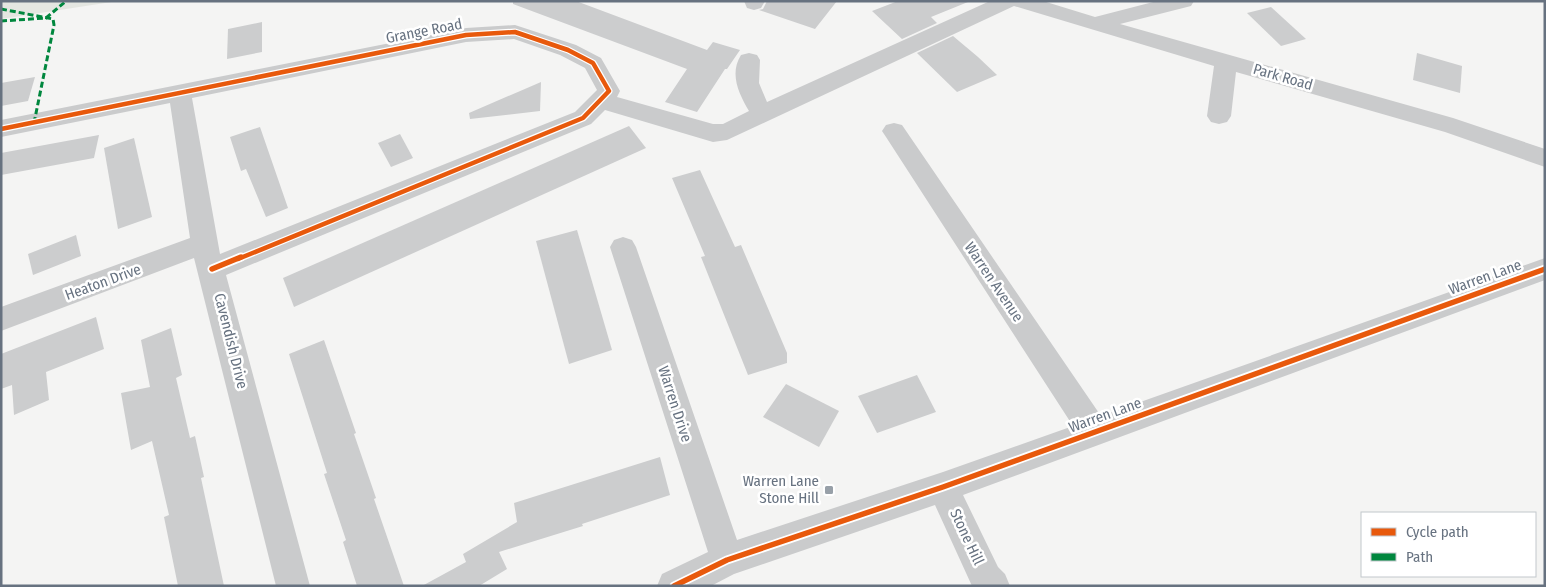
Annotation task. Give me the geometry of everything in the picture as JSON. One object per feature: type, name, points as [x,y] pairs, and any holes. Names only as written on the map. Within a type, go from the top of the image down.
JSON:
[{"type":"street","points":[[208,256],[583,118],[600,100],[713,134],[728,132],[1008,1]]},
{"type":"street","name":"Park Road","points":[[1020,1],[1094,24],[1453,126],[1545,158]]},
{"type":"street","points":[[1094,24],[1184,1]]},
{"type":"street","name":"Grange Road","points":[[1,129],[466,35],[515,32],[568,50],[593,63],[609,91],[600,100]]},
{"type":"street","points":[[749,60],[746,84],[750,95],[763,114]]},
{"type":"street","points":[[1219,116],[1226,60]]},
{"type":"street","name":"Cavendish Drive","points":[[180,94],[208,256],[293,586]]},
{"type":"street","name":"Warren Avenue","points":[[894,131],[1094,432]]},
{"type":"street","name":"Warren Drive","points":[[624,247],[727,560]]},
{"type":"street","name":"Heaton Drive","points":[[1,319],[208,256]]},
{"type":"street","name":"Warren Lane","points":[[674,586],[727,560],[944,487],[1545,269]]},
{"type":"street","name":"Stone Hill","points":[[944,487],[986,578],[992,586]]},
{"type":"shaded area","points":[[1,1],[118,1],[1,19]]},
{"type":"building","points":[[513,1],[576,1],[707,50],[713,42],[740,50],[697,112],[665,102],[687,69],[513,4]]},
{"type":"building","points":[[767,1],[837,1],[815,29],[759,10],[763,9]]},
{"type":"building","points":[[898,1],[968,2],[931,17],[937,23],[902,39],[872,11]]},
{"type":"building","points":[[1271,7],[1306,39],[1281,46],[1247,13]]},
{"type":"building","points":[[262,22],[262,52],[227,59],[228,29]]},
{"type":"building","points":[[953,36],[997,75],[957,92],[917,53]]},
{"type":"building","points":[[1417,53],[1462,66],[1460,93],[1413,80]]},
{"type":"building","points":[[35,77],[28,101],[1,106],[1,83]]},
{"type":"building","points":[[541,82],[540,111],[470,119],[469,113]]},
{"type":"building","points":[[629,126],[646,148],[294,307],[283,278]]},
{"type":"building","points":[[260,127],[288,208],[266,217],[246,169],[241,171],[230,137]]},
{"type":"building","points":[[400,134],[413,158],[391,167],[378,143]]},
{"type":"building","points":[[99,135],[94,158],[1,175],[1,153]]},
{"type":"building","points":[[134,138],[152,217],[118,229],[104,148]]},
{"type":"building","points":[[700,170],[735,247],[741,245],[787,353],[787,363],[748,375],[701,257],[705,256],[672,178]]},
{"type":"building","points":[[577,230],[612,350],[569,364],[536,241]]},
{"type":"building","points":[[76,235],[81,256],[33,275],[28,254]]},
{"type":"building","points":[[96,317],[104,349],[46,372],[49,400],[14,415],[12,385],[1,389],[1,354]]},
{"type":"building","points":[[171,328],[182,375],[176,378],[190,438],[195,436],[204,477],[201,478],[224,586],[178,586],[164,517],[169,515],[152,441],[131,450],[121,393],[150,387],[141,340]]},
{"type":"building","points":[[324,340],[356,433],[354,434],[376,498],[374,499],[404,586],[357,586],[343,542],[346,540],[324,474],[327,473],[289,354]]},
{"type":"building","points":[[917,375],[936,412],[877,433],[858,396]]},
{"type":"building","points":[[786,384],[839,411],[819,447],[763,417]]},
{"type":"building","points":[[660,457],[670,495],[582,524],[583,526],[499,552],[507,569],[479,586],[422,586],[466,562],[463,554],[517,522],[514,503]]},
{"type":"marked path","points":[[1,21],[46,18],[66,1]]},
{"type":"marked path","points":[[1,9],[53,19],[54,25],[34,123]]},
{"type":"cycle path","points":[[1,129],[466,35],[515,32],[568,50],[593,63],[609,91],[583,118],[212,269]]},
{"type":"cycle path","points":[[674,586],[727,560],[943,487],[1545,269]]},
{"type":"place","name":"Warren Lane Stone Hill","points":[[829,490]]}]
